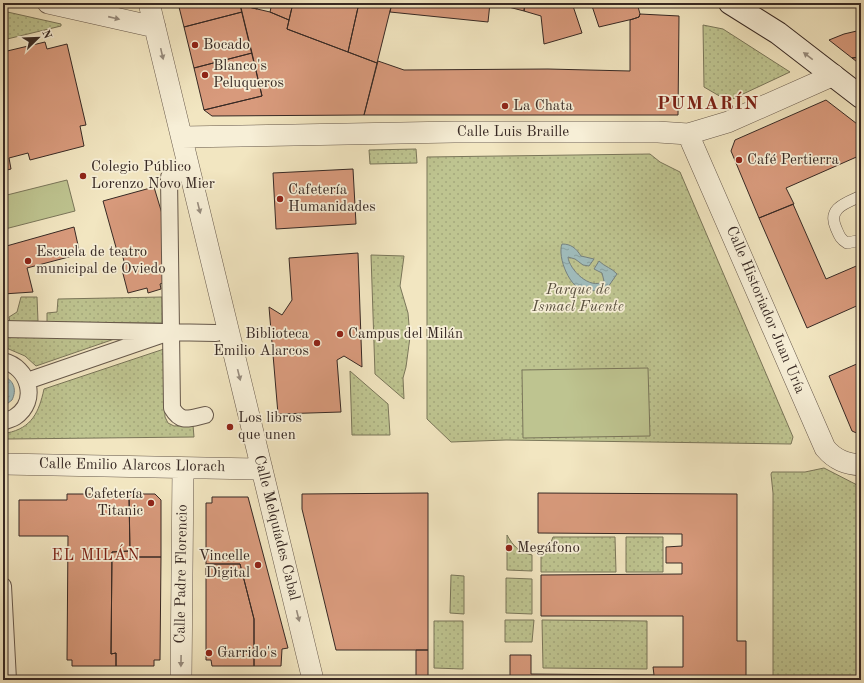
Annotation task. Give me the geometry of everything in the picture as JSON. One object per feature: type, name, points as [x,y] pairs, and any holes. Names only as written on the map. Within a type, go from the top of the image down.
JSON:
[{"type":"main road","points":[[730,3],[778,33],[861,97]]},
{"type":"street","points":[[48,3],[155,27]]},
{"type":"street","name":"Calle Melquíades Cabal","points":[[149,3],[313,680]]},
{"type":"street","name":"Calle Luis Braille","points":[[182,137],[454,132],[658,132],[688,134],[728,122],[834,75]]},
{"type":"street","name":"Calle Historiador Juan Uría","points":[[688,134],[825,448],[839,460],[846,463],[861,465]]},
{"type":"street","points":[[176,176],[169,177],[172,408],[177,416],[185,419],[205,415]]},
{"type":"street","points":[[3,329],[216,332]]},
{"type":"street","points":[[27,381],[172,331]]},
{"type":"street","points":[[3,361],[16,366],[24,374],[27,381],[28,398],[23,409],[15,417],[3,422]]},
{"type":"street","name":"Calle Emilio Alarcos Llorach","points":[[3,464],[262,469]]},
{"type":"street","name":"Calle Padre Florencio","points":[[181,680],[183,468]]},
{"type":"street","points":[[3,586],[8,680]]},
{"type":"lane","points":[[861,196],[838,208],[833,214],[833,222],[840,238],[847,243],[855,243],[861,240]]},
{"type":"green space","points":[[3,11],[61,24],[61,26],[3,40]]},
{"type":"green space","points":[[703,25],[723,29],[790,72],[728,101],[704,87]]},
{"type":"green space","points":[[416,149],[417,163],[370,164],[369,150]]},
{"type":"green space","name":"Parque de Ismael Fuente","points":[[650,154],[660,162],[680,172],[793,437],[791,444],[506,440],[451,442],[427,419],[427,157]]},
{"type":"green space","points":[[67,180],[75,211],[5,229],[3,220],[3,196]]},
{"type":"green space","points":[[371,255],[404,256],[400,286],[408,313],[410,337],[403,378],[404,399],[375,374]]},
{"type":"green space","points":[[21,297],[37,297],[38,321],[10,322],[9,317],[17,312]]},
{"type":"green space","points":[[162,297],[162,323],[47,322],[47,313],[57,312],[58,299]]},
{"type":"green space","points":[[5,335],[126,335],[36,366],[25,356],[4,347]]},
{"type":"green space","points":[[164,349],[165,417],[168,423],[174,426],[193,425],[194,437],[7,439],[7,433],[16,431],[23,427],[33,418],[40,405],[44,389]]},
{"type":"green space","points":[[648,368],[650,436],[523,438],[522,370]]},
{"type":"green space","points":[[350,371],[388,404],[390,435],[352,435]]},
{"type":"green space","points":[[824,468],[861,487],[861,680],[773,680],[773,493],[771,474],[772,472],[805,472]]},
{"type":"green space","points":[[507,535],[517,548],[532,555],[532,571],[507,570]]},
{"type":"green space","points":[[553,537],[615,537],[616,572],[541,572],[541,554],[549,547]]},
{"type":"green space","points":[[626,537],[663,537],[663,572],[626,572]]},
{"type":"green space","points":[[451,575],[464,576],[464,614],[450,613]]},
{"type":"green space","points":[[506,578],[532,579],[532,614],[506,613]]},
{"type":"green space","points":[[505,620],[534,620],[532,642],[505,642]]},
{"type":"green space","points":[[542,620],[647,621],[647,669],[543,668]]},
{"type":"green space","points":[[434,621],[463,621],[463,669],[434,668]]},
{"type":"water","points":[[562,244],[573,247],[581,256],[594,259],[589,266],[583,265],[575,259],[568,257],[569,262],[576,273],[587,281],[598,283],[604,281],[602,273],[594,269],[599,261],[615,272],[617,274],[608,287],[586,291],[575,285],[566,272],[563,264],[561,257]]},
{"type":"water","points":[[3,376],[10,380],[14,386],[14,396],[12,400],[3,407]]},
{"type":"building","points":[[178,3],[240,3],[242,12],[184,27]]},
{"type":"building","points":[[240,3],[259,3],[257,9],[240,5]]},
{"type":"building","points":[[272,3],[293,3],[289,20],[270,12]]},
{"type":"building","points":[[293,3],[359,3],[348,52],[287,29]]},
{"type":"building","points":[[359,3],[392,3],[377,63],[348,52]]},
{"type":"building","points":[[392,3],[490,3],[488,22],[390,12]]},
{"type":"building","points":[[493,3],[525,3],[524,11]]},
{"type":"building","points":[[525,3],[572,3],[582,33],[544,44],[541,16],[524,11]]},
{"type":"building","points":[[591,3],[637,3],[640,14],[639,17],[633,19],[599,27]]},
{"type":"building","points":[[240,5],[270,12],[289,20],[287,29],[377,63],[364,115],[212,116],[204,110],[262,96]]},
{"type":"building","points":[[242,12],[252,53],[194,68],[184,27]]},
{"type":"building","points":[[640,14],[679,16],[678,115],[364,115],[378,61],[404,70],[548,69],[630,71],[630,20],[639,17]]},
{"type":"building","points":[[861,30],[861,57],[852,58],[829,40],[844,34]]},
{"type":"building","points":[[45,42],[47,49],[67,44],[86,125],[80,126],[84,146],[30,160],[28,153],[9,158],[11,169],[3,171],[3,52]]},
{"type":"building","points":[[252,53],[262,96],[204,110],[194,68]]},
{"type":"building","points":[[861,57],[861,65],[852,58]]},
{"type":"building","points":[[826,100],[861,127],[861,155],[786,188],[794,204],[759,218],[731,151],[735,140]]},
{"type":"building","points":[[353,169],[356,224],[276,229],[273,173]]},
{"type":"building","points":[[154,187],[163,217],[163,283],[160,284],[161,289],[148,293],[147,288],[128,293],[121,266],[125,265],[121,250],[117,251],[103,201]]},
{"type":"building","points":[[793,204],[826,279],[861,264],[861,304],[807,328],[759,218]]},
{"type":"building","name":"Escuela de teatro municipal de Oviedo","points":[[74,227],[80,254],[27,268],[33,292],[3,294],[3,247]]},
{"type":"building","name":"Biblioteca Emilio Alarcos","points":[[358,253],[362,367],[344,356],[337,360],[341,412],[278,414],[269,307],[282,315],[292,300],[289,258]]},
{"type":"building","points":[[859,363],[861,367],[861,435],[852,431],[829,376]]},
{"type":"building","points":[[428,493],[428,650],[336,650],[302,509],[302,494]]},
{"type":"building","points":[[538,493],[737,494],[737,641],[746,641],[746,680],[510,680],[510,655],[531,655],[531,674],[654,675],[653,667],[683,667],[683,616],[541,616],[541,575],[682,574],[682,563],[666,563],[666,547],[682,546],[682,534],[538,533]]},
{"type":"building","points":[[67,494],[129,494],[130,551],[112,552],[111,654],[116,653],[116,666],[72,666],[72,660],[67,660],[68,536],[19,536],[19,500],[67,500]]},
{"type":"building","points":[[129,494],[155,494],[161,500],[161,557],[130,557]]},
{"type":"building","points":[[212,497],[248,497],[288,648],[282,649],[281,666],[254,666],[254,619],[240,564],[206,564],[206,503],[212,503]]},
{"type":"building","points":[[130,551],[130,557],[161,557],[160,660],[154,660],[154,666],[116,666],[116,653],[111,654],[112,552]]},
{"type":"building","points":[[206,564],[240,564],[254,619],[254,666],[212,666],[211,660],[206,660]]},
{"type":"building","points":[[416,650],[428,650],[428,680],[416,680]]},
{"type":"place","name":"Bocado","points":[[195,45]]},
{"type":"place","name":"Blanco's Peluqueros","points":[[205,75]]},
{"type":"place","name":"La Chata","points":[[505,106]]},
{"type":"place","name":"Café Pertierra","points":[[739,160]]},
{"type":"place","name":"Colegio Público Lorenzo Novo Mier","points":[[83,176]]},
{"type":"place","name":"Cafetería Humanidades","points":[[280,199]]},
{"type":"place","name":"Escuela de teatro municipal de Oviedo","points":[[28,261]]},
{"type":"place","name":"Campus del Milán","points":[[340,334]]},
{"type":"place","name":"Biblioteca Emilio Alarcos","points":[[317,343]]},
{"type":"place","name":"Los libros que unen","points":[[230,427]]},
{"type":"place","name":"Cafetería Titanic","points":[[151,503]]},
{"type":"place","name":"Megáfono","points":[[509,548]]},
{"type":"place","name":"Vincelle Digital","points":[[258,565]]},
{"type":"place","name":"Garrido's","points":[[209,653]]},
{"type":"district","name":"PUMARÍN","points":[[708,104]]},
{"type":"district","name":"EL MILÁN","points":[[96,556]]}]
